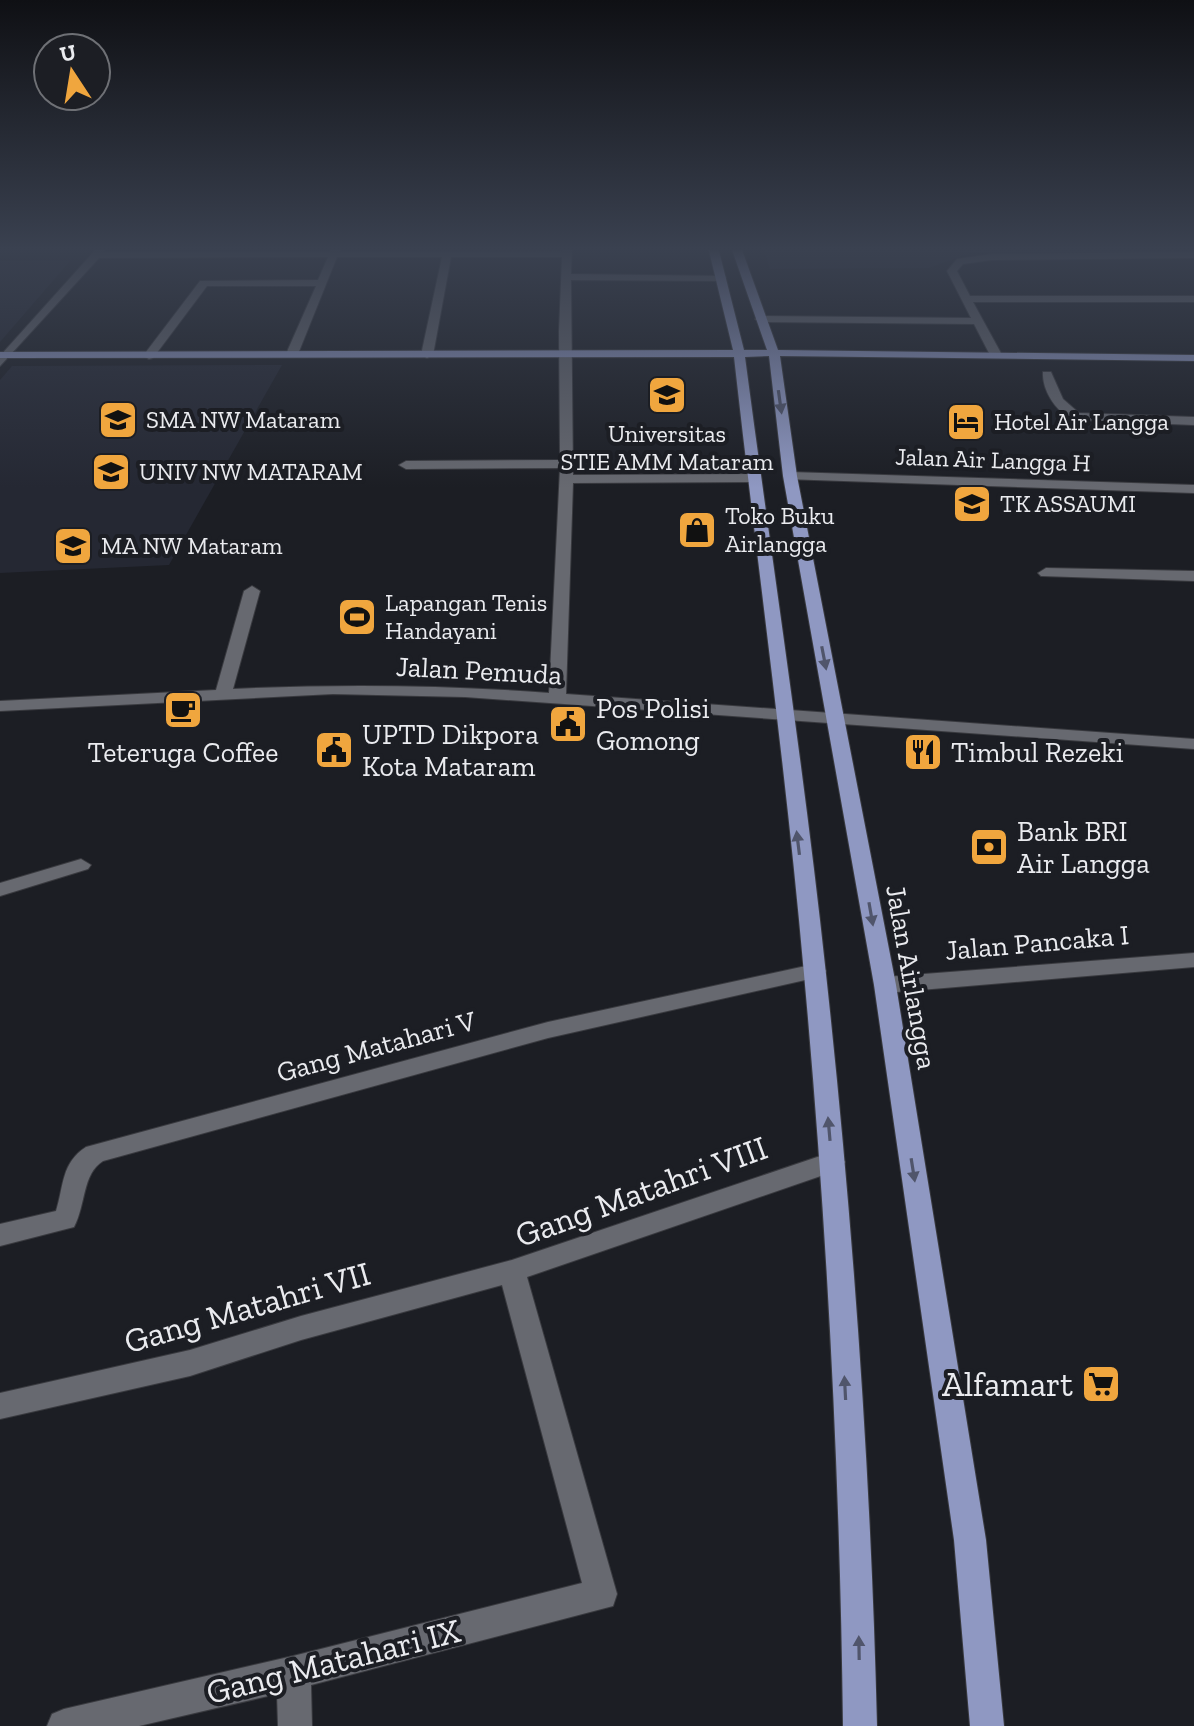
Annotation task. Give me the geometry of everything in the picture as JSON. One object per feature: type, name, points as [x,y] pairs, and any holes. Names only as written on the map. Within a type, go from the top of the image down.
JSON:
[{"type":"main road","points":[[733,328],[739,353],[815,971],[832,1162],[858,1617],[860,1726]]},
{"type":"main road","name":"Jalan Airlangga","points":[[764,328],[774,353],[790,476],[885,985],[970,1540],[987,1726]]},
{"type":"main road","points":[[2,358],[739,353],[1194,358]]},
{"type":"street","points":[[2,358],[30,328]]},
{"type":"street","points":[[149,356],[170,328]]},
{"type":"street","points":[[292,354],[303,328]]},
{"type":"street","points":[[427,355],[432,328]]},
{"type":"street","points":[[557,700],[565,472],[564,328]]},
{"type":"street","points":[[981,328],[996,355]]},
{"type":"street","points":[[1047,374],[1052,392],[1069,414],[1076,417],[1194,421]]},
{"type":"street","points":[[406,465],[752,478]]},
{"type":"street","name":"Jalan Air Langga H","points":[[790,476],[1194,489]]},
{"type":"street","points":[[1046,573],[1194,576]]},
{"type":"street","points":[[224,692],[252,591]]},
{"type":"street","name":"Jalan Pemuda","points":[[0,706],[224,692],[347,689],[465,692],[1194,744]]},
{"type":"street","points":[[0,890],[81,865]]},
{"type":"street","name":"Jalan Pancaka I","points":[[885,985],[1194,960]]},
{"type":"street","name":"Gang Matahari V","points":[[0,1235],[65,1220],[70,1212],[77,1168],[82,1160],[95,1154],[548,1030],[815,971]]},
{"type":"street","name":"Gang Matahri VIII","points":[[601,1594],[512,1271],[832,1162]]},
{"type":"street","name":"Gang Matahri VII","points":[[0,1406],[190,1363],[301,1328],[512,1271]]},
{"type":"street","name":"Gang Matahari IX","points":[[64,1726],[293,1673],[601,1594]]},
{"type":"street","points":[[293,1673],[295,1726]]},
{"type":"shaded area","points":[[0,328],[13,328],[0,342]]},
{"type":"shaded area","name":"UNIV NW MATARAM","points":[[282,365],[169,565],[0,573],[0,380],[12,366]]},
{"type":"place","name":"Universitas STIE AMM Mataram","points":[[667,395]]},
{"type":"place","name":"SMA NW Mataram","points":[[118,420]]},
{"type":"place","name":"Hotel Air Langga","points":[[966,422]]},
{"type":"place","name":"UNIV NW MATARAM","points":[[111,472]]},
{"type":"place","name":"TK ASSAUMI","points":[[972,504]]},
{"type":"place","name":"Toko Buku Airlangga","points":[[697,530]]},
{"type":"place","name":"MA NW Mataram","points":[[73,546]]},
{"type":"place","name":"Lapangan Tenis Handayani","points":[[357,617]]},
{"type":"place","name":"Teteruga Coffee","points":[[183,710]]},
{"type":"place","name":"Pos Polisi Gomong","points":[[568,724]]},
{"type":"place","name":"UPTD Dikpora Kota Mataram","points":[[334,750]]},
{"type":"place","name":"Timbul Rezeki","points":[[923,752]]},
{"type":"place","name":"Bank BRI Air Langga","points":[[989,847]]},
{"type":"place","name":"Alfamart","points":[[1101,1384]]}]
